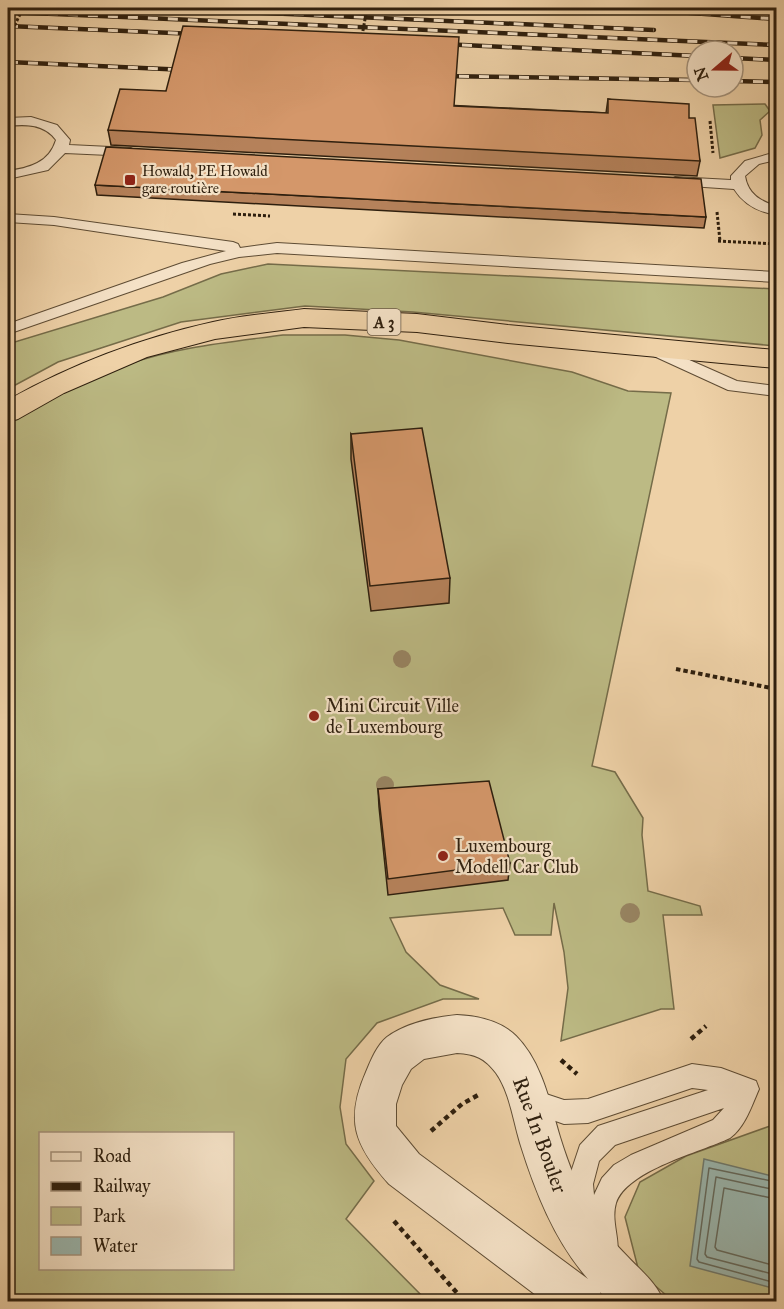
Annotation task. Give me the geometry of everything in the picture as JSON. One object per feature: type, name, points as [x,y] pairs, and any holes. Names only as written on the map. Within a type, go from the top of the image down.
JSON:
[{"type":"highway","name":"A 3","points":[[8,412],[54,386],[137,351],[215,330],[304,318],[417,323],[777,360]]},
{"type":"street","name":"Rue In Bouler","points":[[582,1302],[404,1169],[381,1143],[373,1118],[377,1094],[400,1051],[424,1040],[445,1036],[475,1035],[491,1041],[503,1051],[520,1076],[559,1190],[581,1235],[627,1287]]},
{"type":"lane","points":[[8,122],[31,121],[52,127],[63,140],[62,149],[57,156],[41,167],[20,174],[8,175]]},
{"type":"lane","points":[[62,149],[151,153]]},
{"type":"lane","points":[[777,156],[747,164],[738,176],[739,185],[749,199],[777,212]]},
{"type":"lane","points":[[661,180],[739,185]]},
{"type":"lane","points":[[8,218],[54,221],[250,250]]},
{"type":"lane","points":[[8,329],[56,315],[214,257],[250,250],[277,248],[777,277]]},
{"type":"lane","points":[[648,347],[734,386],[777,390]]},
{"type":"lane","points":[[528,1100],[564,1112],[588,1111],[692,1076],[722,1080],[747,1089]]},
{"type":"lane","points":[[627,1287],[602,1238],[602,1213],[608,1188],[626,1170],[727,1125],[747,1089]]},
{"type":"lane","points":[[627,1287],[584,1215],[580,1184],[589,1154],[607,1135],[747,1089]]},
{"type":"path","points":[[8,39],[23,8]]},
{"type":"path","points":[[362,37],[367,8]]},
{"type":"path","points":[[676,669],[777,689]]},
{"type":"green space","points":[[765,104],[770,111],[760,120],[762,135],[755,148],[720,158],[713,105]]},
{"type":"green space","points":[[268,264],[776,289],[776,346],[413,312],[305,306],[181,322],[58,362],[8,389],[8,344],[163,297],[221,274]]},
{"type":"green space","points":[[283,335],[345,335],[399,340],[572,372],[628,391],[671,393],[592,766],[615,772],[643,818],[642,835],[648,891],[700,906],[702,915],[663,915],[674,1009],[661,1009],[561,1041],[568,988],[564,952],[554,903],[551,935],[515,935],[503,908],[390,918],[406,952],[440,985],[479,999],[443,999],[377,1023],[346,1059],[340,1107],[346,1144],[374,1181],[346,1219],[427,1301],[8,1302],[8,424],[95,377],[126,365],[183,349]]},
{"type":"green space","points":[[770,1126],[776,1127],[776,1301],[673,1301],[639,1272],[625,1217],[640,1182],[686,1156]]},
{"type":"water","points":[[704,1159],[776,1177],[776,1289],[690,1266]]},
{"type":"building","points":[[183,26],[459,37],[454,106],[608,113],[608,99],[689,104],[689,118],[695,118],[700,161],[108,130],[120,89],[166,91]]},
{"type":"building","points":[[106,147],[701,179],[706,217],[95,185]]},
{"type":"building","points":[[422,428],[450,578],[370,586],[351,434]]},
{"type":"building","name":"Luxembourg Modell Car Club","points":[[489,781],[510,863],[388,879],[378,789]]},
{"type":"railway","points":[[154,8],[654,30]]},
{"type":"railway","points":[[621,8],[776,19]]},
{"type":"railway","points":[[8,12],[776,45]]},
{"type":"railway","points":[[8,26],[196,34]]},
{"type":"railway","points":[[442,44],[685,55]]},
{"type":"railway","points":[[745,59],[776,60]]},
{"type":"railway","points":[[8,62],[187,70]]},
{"type":"railway","points":[[439,76],[685,80]]},
{"type":"railway","points":[[745,81],[776,82]]},
{"type":"place","name":"Howald, PE Howald gare routière","points":[[130,180]]},
{"type":"place","name":"Mini Circuit Ville de Luxembourg","points":[[314,716]]},
{"type":"place","name":"Luxembourg Modell Car Club","points":[[443,856]]}]
